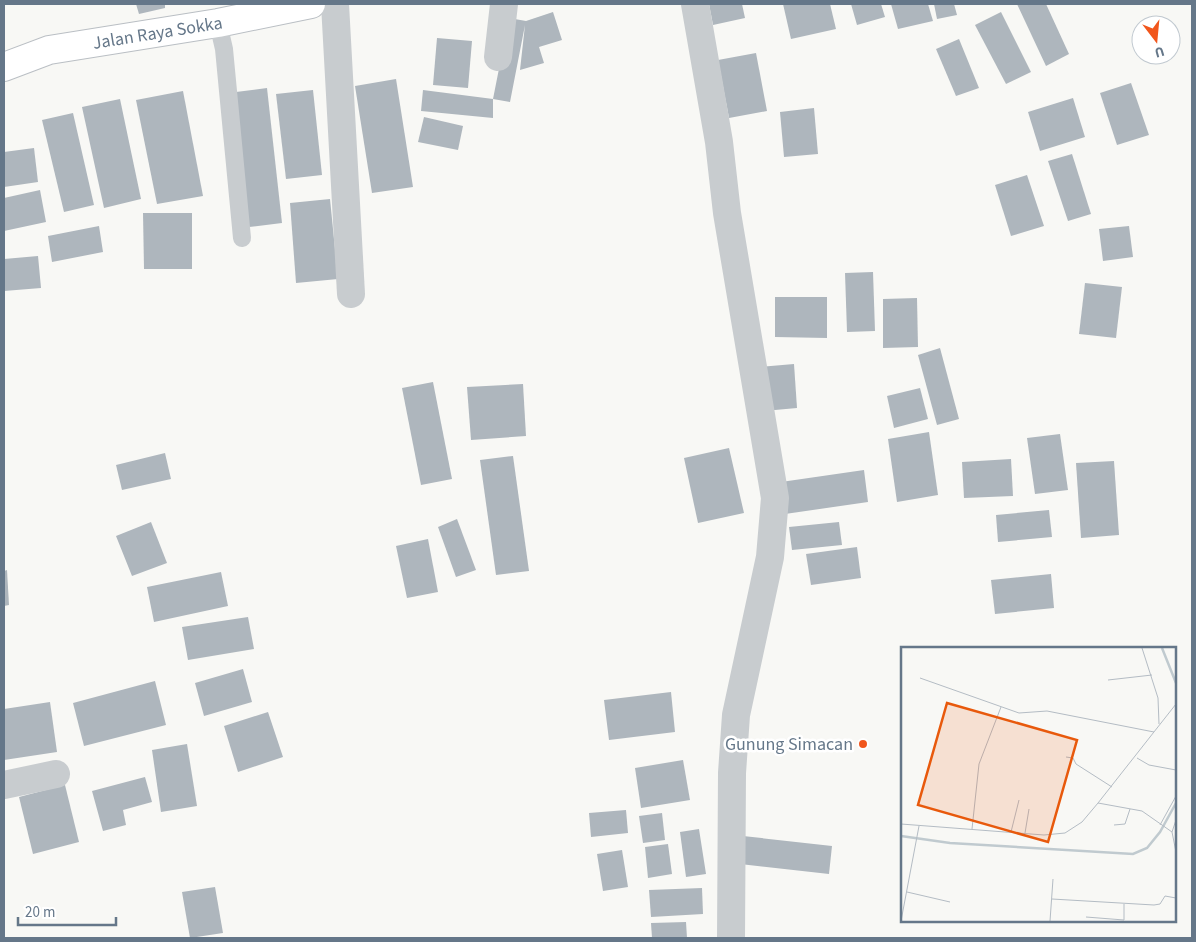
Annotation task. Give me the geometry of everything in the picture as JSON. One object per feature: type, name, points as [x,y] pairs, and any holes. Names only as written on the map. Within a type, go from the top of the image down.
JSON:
[{"type":"main road","name":"Jalan Raya Sokka","points":[[4,67],[49,50],[218,23],[311,4]]},
{"type":"street","points":[[335,4],[351,294]]},
{"type":"street","points":[[498,56],[504,4]]},
{"type":"street","points":[[695,4],[719,142],[727,212],[775,498],[770,557],[736,714],[732,773],[731,938]]},
{"type":"street","points":[[4,785],[56,774]]},
{"type":"lane","points":[[218,23],[224,49],[242,238]]},
{"type":"building","points":[[136,4],[165,4],[165,8],[139,14]]},
{"type":"building","points":[[709,4],[742,4],[745,18],[713,25]]},
{"type":"building","points":[[783,4],[830,4],[836,29],[791,39]]},
{"type":"building","points":[[851,4],[881,4],[885,17],[857,25]]},
{"type":"building","points":[[891,4],[928,4],[933,21],[898,29]]},
{"type":"building","points":[[934,4],[954,4],[957,15],[937,19]]},
{"type":"building","points":[[1017,4],[1046,4],[1069,54],[1046,66]]},
{"type":"building","points":[[553,12],[562,40],[539,47],[544,63],[520,70],[525,25],[510,102],[493,99],[509,18],[526,21]]},
{"type":"building","points":[[1001,12],[1031,72],[1006,84],[975,25]]},
{"type":"building","points":[[437,38],[472,41],[468,88],[433,85]]},
{"type":"building","points":[[959,39],[979,88],[956,96],[936,49]]},
{"type":"building","points":[[756,53],[767,111],[729,118],[718,60]]},
{"type":"building","points":[[396,79],[413,187],[372,193],[355,86]]},
{"type":"building","points":[[1131,83],[1149,135],[1117,145],[1100,93]]},
{"type":"building","points":[[267,88],[282,223],[249,227],[236,92]]},
{"type":"building","points":[[313,90],[322,175],[286,179],[276,94]]},
{"type":"building","points":[[423,90],[493,99],[493,118],[421,111]]},
{"type":"building","points":[[183,91],[203,196],[157,204],[136,100]]},
{"type":"building","points":[[1073,98],[1085,137],[1040,151],[1028,112]]},
{"type":"building","points":[[120,99],[141,199],[104,208],[82,107]]},
{"type":"building","points":[[814,108],[818,154],[784,157],[780,112]]},
{"type":"building","points":[[73,113],[94,205],[64,212],[42,120]]},
{"type":"building","points":[[424,117],[463,126],[458,150],[418,142]]},
{"type":"building","points":[[34,148],[38,182],[4,187],[4,152]]},
{"type":"building","points":[[1072,154],[1091,214],[1068,221],[1048,161]]},
{"type":"building","points":[[1027,175],[1044,226],[1011,236],[995,185]]},
{"type":"building","points":[[40,190],[46,222],[4,231],[4,198]]},
{"type":"building","points":[[330,199],[338,279],[296,283],[290,203]]},
{"type":"building","points":[[143,213],[192,213],[192,269],[144,269]]},
{"type":"building","points":[[99,226],[103,252],[52,262],[48,236]]},
{"type":"building","points":[[1129,226],[1133,257],[1103,261],[1099,229]]},
{"type":"building","points":[[38,256],[41,288],[4,291],[4,259]]},
{"type":"building","points":[[873,272],[875,331],[847,332],[845,273]]},
{"type":"building","points":[[1085,283],[1122,287],[1116,338],[1079,334]]},
{"type":"building","points":[[775,297],[827,297],[827,338],[775,337]]},
{"type":"building","points":[[917,298],[918,347],[883,348],[883,299]]},
{"type":"building","points":[[940,348],[959,419],[937,425],[918,355]]},
{"type":"building","points":[[794,364],[797,408],[764,411],[760,367]]},
{"type":"building","points":[[433,382],[452,479],[421,485],[402,388]]},
{"type":"building","points":[[523,384],[526,436],[471,440],[467,387]]},
{"type":"building","points":[[920,388],[928,419],[894,428],[887,396]]},
{"type":"building","points":[[929,432],[938,495],[897,502],[888,439]]},
{"type":"building","points":[[1060,434],[1068,490],[1035,494],[1027,438]]},
{"type":"building","points":[[729,448],[744,513],[698,523],[684,458]]},
{"type":"building","points":[[165,453],[171,479],[122,490],[116,465]]},
{"type":"building","points":[[513,456],[529,571],[496,575],[480,460]]},
{"type":"building","points":[[1011,459],[1013,496],[964,498],[962,462]]},
{"type":"building","points":[[1114,461],[1119,535],[1081,538],[1076,463]]},
{"type":"building","points":[[864,470],[868,502],[785,514],[781,482]]},
{"type":"building","points":[[1049,510],[1052,537],[998,542],[996,515]]},
{"type":"building","points":[[457,519],[476,570],[456,577],[438,527]]},
{"type":"building","points":[[151,522],[167,563],[132,576],[116,536]]},
{"type":"building","points":[[839,522],[842,545],[792,550],[789,527]]},
{"type":"building","points":[[428,539],[438,592],[407,598],[396,546]]},
{"type":"building","points":[[857,547],[861,578],[811,585],[806,554]]},
{"type":"building","points":[[7,570],[9,605],[4,606],[4,571]]},
{"type":"building","points":[[221,572],[228,606],[154,622],[147,587]]},
{"type":"building","points":[[1051,574],[1054,608],[995,614],[991,580]]},
{"type":"building","points":[[248,617],[254,649],[188,660],[182,627]]},
{"type":"building","points":[[243,669],[252,702],[204,716],[195,683]]},
{"type":"building","points":[[155,681],[166,725],[84,746],[73,703]]},
{"type":"building","points":[[671,692],[675,732],[609,740],[604,700]]},
{"type":"building","points":[[50,702],[57,752],[4,760],[4,709]]},
{"type":"building","points":[[268,712],[283,757],[238,772],[224,726]]},
{"type":"building","points":[[187,744],[197,806],[161,812],[152,750]]},
{"type":"building","points":[[683,760],[690,800],[641,808],[635,768]]},
{"type":"building","points":[[145,777],[152,802],[123,810],[126,825],[103,831],[92,791]]},
{"type":"building","points":[[65,785],[79,842],[33,854],[19,797]]},
{"type":"building","points":[[626,810],[628,833],[591,837],[589,813]]},
{"type":"building","points":[[662,813],[665,840],[643,843],[639,816]]},
{"type":"building","points":[[699,829],[706,874],[686,877],[680,832]]},
{"type":"building","points":[[743,836],[832,846],[829,874],[740,864]]},
{"type":"building","points":[[668,844],[672,874],[648,878],[645,847]]},
{"type":"building","points":[[622,850],[628,887],[603,891],[597,854]]},
{"type":"building","points":[[215,887],[223,933],[190,938],[182,892]]},
{"type":"building","points":[[702,888],[703,914],[651,917],[649,890]]},
{"type":"building","points":[[686,922],[687,938],[652,938],[651,923]]},
{"type":"place","name":"Gunung Simacan","points":[[863,744]]}]
